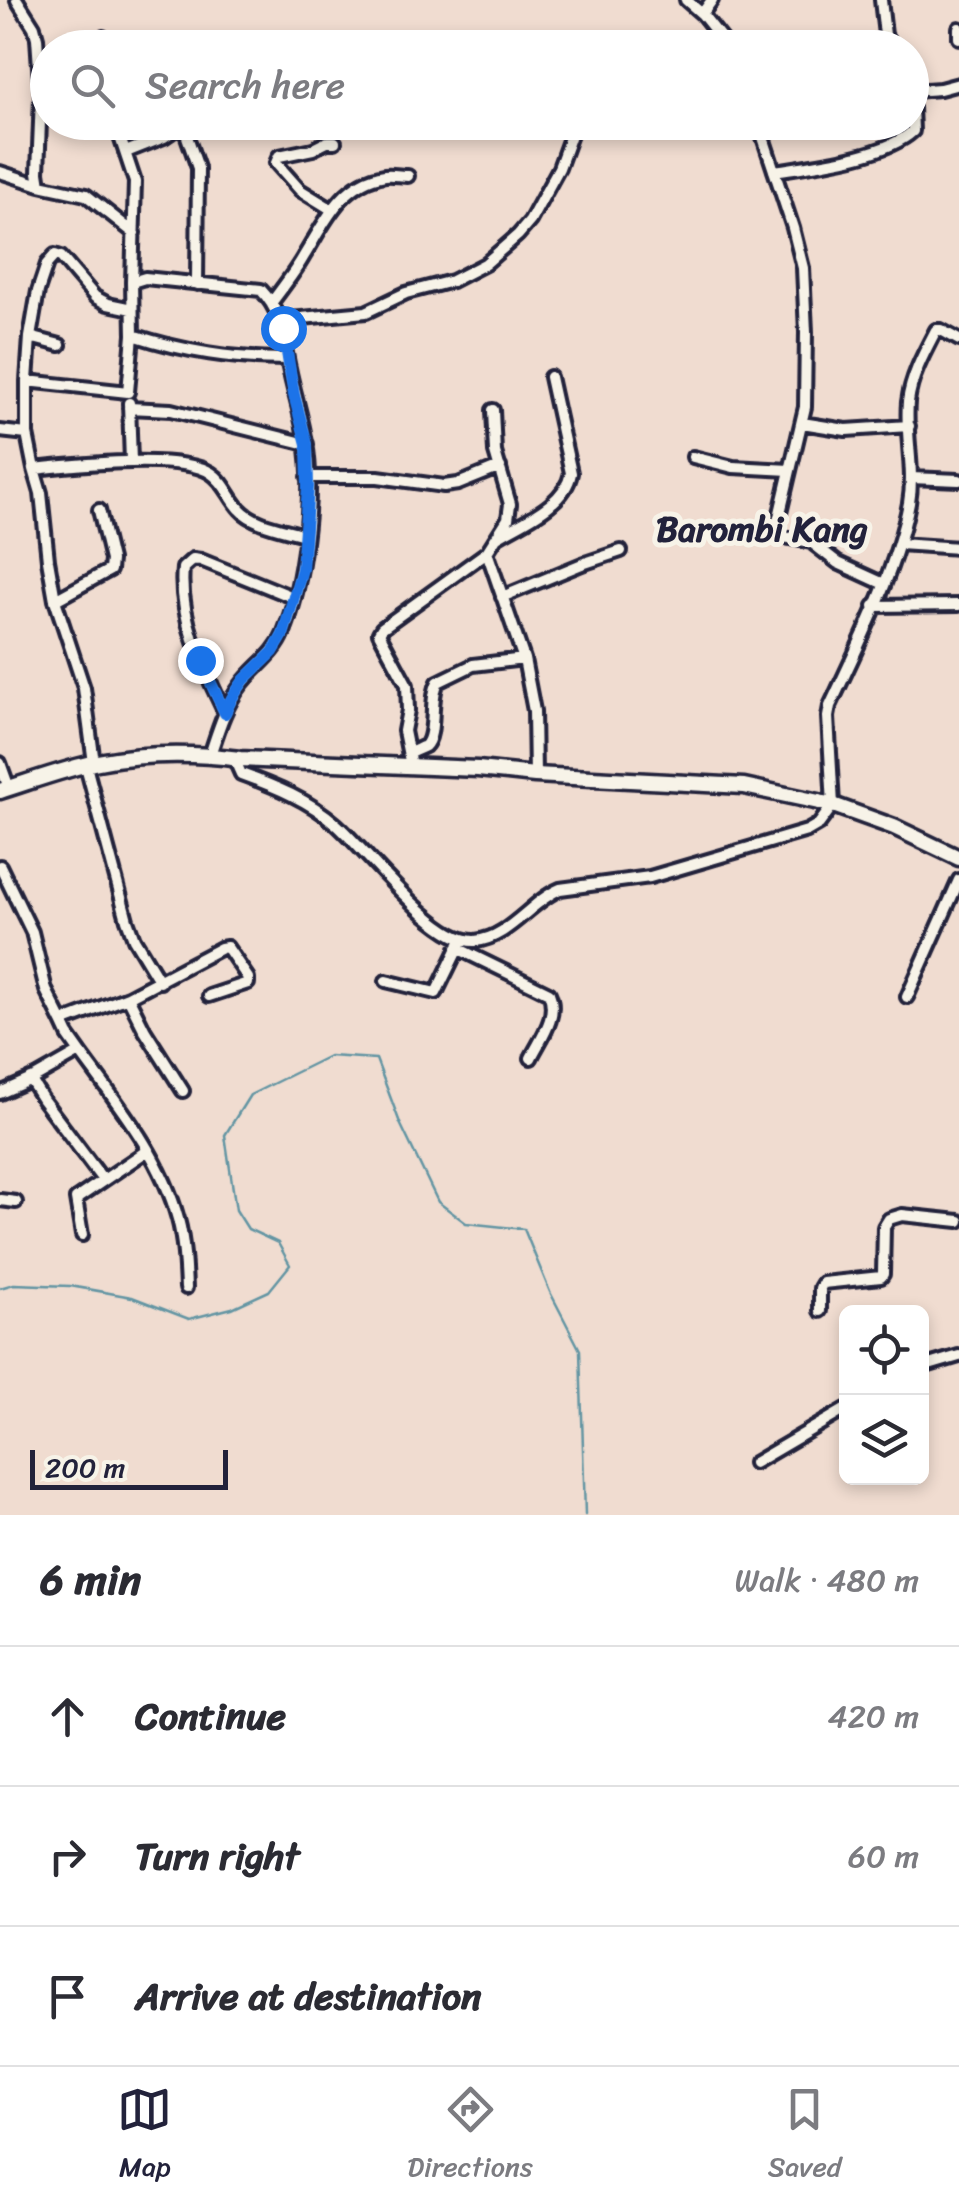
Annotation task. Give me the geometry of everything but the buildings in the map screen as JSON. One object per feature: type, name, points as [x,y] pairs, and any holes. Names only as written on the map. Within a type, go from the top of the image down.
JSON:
[{"type":"highway","points":[[4,790],[90,764],[144,755],[410,760],[535,775],[744,786],[833,805],[894,827],[959,858]]},
{"type":"street","points":[[16,0],[35,30]]},
{"type":"street","points":[[686,0],[714,30]]},
{"type":"street","points":[[702,14],[712,0]]},
{"type":"street","points":[[881,0],[884,30]]},
{"type":"street","points":[[959,28],[959,38]]},
{"type":"street","points":[[929,90],[959,84]]},
{"type":"street","points":[[39,140],[40,185]]},
{"type":"street","points":[[122,140],[135,182],[133,336],[128,392],[131,462]]},
{"type":"street","points":[[126,152],[156,140]]},
{"type":"street","points":[[189,140],[198,168],[197,284]]},
{"type":"street","points":[[280,320],[366,312],[406,293],[452,282],[485,264],[530,221],[559,168],[569,140]]},
{"type":"street","points":[[764,140],[803,268],[806,332],[805,407],[776,530],[778,534],[810,542],[838,563],[884,584]]},
{"type":"street","points":[[774,171],[846,160],[897,140]]},
{"type":"street","points":[[331,209],[300,190],[276,162],[279,156],[334,142]]},
{"type":"street","points":[[0,172],[86,195],[134,233]]},
{"type":"street","points":[[272,302],[331,209],[364,182],[385,175],[408,176]]},
{"type":"street","points":[[132,309],[108,304],[96,296],[61,257],[55,256],[48,264],[38,291],[30,337],[27,434],[42,493],[55,600],[84,688],[90,764],[134,939],[160,982]]},
{"type":"street","points":[[132,282],[146,278],[261,290],[280,320],[307,444],[302,569],[295,598],[273,652],[244,680],[232,698],[210,755]]},
{"type":"street","points":[[460,944],[493,937],[560,889],[650,877],[807,831],[819,824],[833,805],[830,706],[884,584],[910,500],[908,408],[913,376],[936,330],[959,340]]},
{"type":"street","points":[[133,336],[188,351],[241,359],[287,359]]},
{"type":"street","points":[[30,337],[60,345]]},
{"type":"street","points":[[496,537],[553,502],[569,484],[571,473],[550,377]]},
{"type":"street","points":[[27,381],[128,392]]},
{"type":"street","points":[[129,408],[170,410],[307,444]]},
{"type":"street","points":[[410,760],[404,731],[408,710],[406,686],[380,633],[487,552],[508,518],[510,504],[495,452],[493,410]]},
{"type":"street","points":[[802,423],[846,430],[909,426]]},
{"type":"street","points":[[0,432],[27,434]]},
{"type":"street","points":[[692,458],[732,467],[790,470]]},
{"type":"street","points":[[34,469],[131,462],[192,465],[210,472],[250,517],[304,535]]},
{"type":"street","points":[[308,478],[378,477],[444,486],[500,467]]},
{"type":"street","points":[[911,478],[959,480]]},
{"type":"street","points":[[55,600],[110,570],[100,510]]},
{"type":"street","points":[[899,544],[959,548]]},
{"type":"street","points":[[487,552],[524,660],[534,711],[535,775]]},
{"type":"street","points":[[502,598],[621,552]]},
{"type":"street","points":[[225,713],[189,627],[184,568],[193,559],[201,560],[295,598]]},
{"type":"street","points":[[874,606],[959,606]]},
{"type":"street","points":[[410,760],[429,740],[433,692],[438,682],[473,666],[524,660]]},
{"type":"street","points":[[240,759],[240,774],[292,795],[336,824],[407,898],[460,944],[549,993],[553,1014],[531,1058]]},
{"type":"street","points":[[0,764],[4,790]]},
{"type":"street","points":[[0,866],[32,932],[46,990],[68,1035],[148,1150],[178,1218],[186,1288]]},
{"type":"street","points":[[906,997],[959,880]]},
{"type":"street","points":[[386,981],[436,993],[460,944]]},
{"type":"street","points":[[62,1022],[128,997],[227,947],[248,983],[209,996]]},
{"type":"street","points":[[128,997],[183,1091]]},
{"type":"street","points":[[0,1093],[80,1052]]},
{"type":"street","points":[[30,1079],[103,1180]]},
{"type":"street","points":[[82,1235],[76,1199],[148,1150]]},
{"type":"street","points":[[0,1200],[16,1202]]},
{"type":"street","points":[[820,1311],[823,1283],[881,1277],[884,1227],[889,1218],[902,1215],[959,1221]]},
{"type":"street","points":[[929,1366],[959,1356]]},
{"type":"street","points":[[754,1463],[839,1413]]},
{"type":"waterway","points":[[0,1288],[14,1284],[70,1286],[132,1297],[189,1319],[232,1308],[269,1291],[290,1265],[278,1243],[248,1229],[236,1210],[225,1135],[250,1095],[329,1056],[376,1059],[400,1123],[438,1202],[466,1223],[524,1229],[580,1350],[585,1515]]},
{"type":"district","name":"Barombi Kang","points":[[762,529]]},
{"type":"route","points":[[200,660],[225,713],[244,680],[273,652],[295,598],[302,569],[307,444],[283,328]]}]
